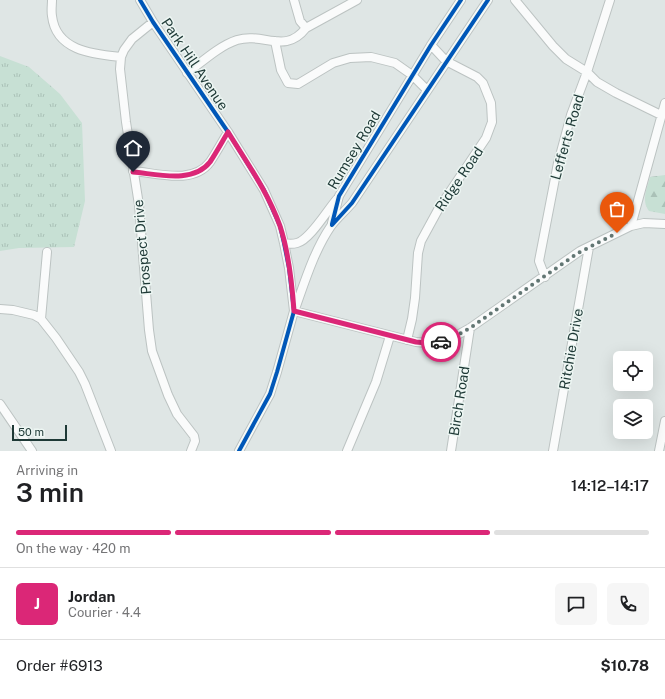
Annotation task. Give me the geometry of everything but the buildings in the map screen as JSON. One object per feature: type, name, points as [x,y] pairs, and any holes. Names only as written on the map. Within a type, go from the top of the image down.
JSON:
[{"type":"street","points":[[52,0],[54,22],[58,33],[76,48],[88,53],[121,57],[132,39],[153,22]]},
{"type":"street","name":"Park Hill Avenue","points":[[140,0],[153,22],[228,132],[264,190],[280,226],[284,243],[289,268],[294,311],[270,394],[240,451]]},
{"type":"street","points":[[294,0],[300,21],[306,28]]},
{"type":"street","points":[[187,73],[217,51],[235,41],[247,38],[290,41],[300,35],[306,28],[357,0]]},
{"type":"street","name":"Rumsey Road","points":[[332,225],[339,196],[412,75],[461,0]]},
{"type":"street","name":"Rumsey Road","points":[[294,311],[321,242],[332,225],[352,203],[488,0]]},
{"type":"street","points":[[515,0],[566,59],[587,72],[597,82],[661,115]]},
{"type":"street","name":"Lefferts Road","points":[[545,276],[539,260],[558,163],[571,115],[587,72],[610,0]]},
{"type":"street","points":[[275,41],[281,70],[288,83],[298,84],[333,64],[350,58],[372,57],[394,64],[412,75],[427,90]]},
{"type":"street","name":"Ridge Road","points":[[407,340],[415,298],[418,253],[421,241],[439,208],[486,138],[492,122],[491,103],[483,83],[477,77],[446,61],[431,45]]},
{"type":"street","name":"Prospect Drive","points":[[121,57],[120,68],[126,122],[139,205],[152,351],[168,396],[177,414],[194,436],[195,441],[191,451]]},
{"type":"street","points":[[631,226],[665,103]]},
{"type":"street","points":[[133,172],[174,176],[197,173],[209,163],[228,132]]},
{"type":"street","points":[[284,243],[298,243],[304,240],[339,196]]},
{"type":"street","points":[[294,311],[407,340],[427,343],[443,342],[470,328],[578,253],[589,247],[631,226],[644,223],[665,224]]},
{"type":"street","name":"Ritchie Drive","points":[[553,451],[589,247]]},
{"type":"street","points":[[41,319],[47,252]]},
{"type":"street","points":[[0,309],[26,312],[41,319],[56,338],[79,372],[85,384],[111,451]]},
{"type":"street","name":"Birch Road","points":[[451,451],[470,328]]},
{"type":"street","points":[[347,451],[376,382],[390,336]]},
{"type":"street","points":[[0,404],[3,412],[32,451]]},
{"type":"street","points":[[662,447],[665,421]]},
{"type":"green space","points":[[0,56],[29,67],[60,94],[82,123],[85,201],[74,247],[19,248],[0,251]]},
{"type":"green space","points":[[665,175],[665,214],[649,211],[645,203],[645,199],[650,177]]},
{"type":"cycle path","points":[[140,0],[153,22],[228,132],[264,190],[280,226],[284,243],[289,268],[294,311],[270,394],[239,451]]},
{"type":"cycle path","points":[[332,224],[339,196],[431,45],[461,0]]},
{"type":"cycle path","points":[[332,225],[352,203],[488,0]]},
{"type":"way so far","points":[[441,342],[470,328],[580,251],[617,233]]},
{"type":"route","points":[[133,172],[174,176],[197,173],[209,163],[228,132],[264,190],[280,226],[289,268],[294,311],[416,342],[441,342]]}]
